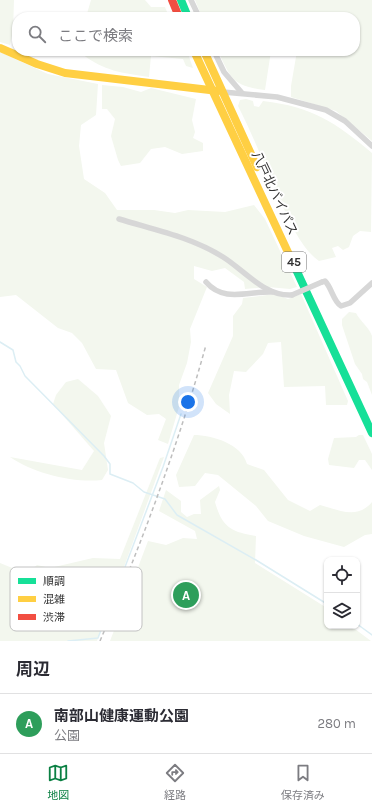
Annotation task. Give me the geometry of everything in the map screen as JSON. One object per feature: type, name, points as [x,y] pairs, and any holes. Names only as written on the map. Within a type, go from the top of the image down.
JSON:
[{"type":"main road","points":[[172,0],[178,12]]},
{"type":"main road","points":[[181,0],[186,12]]},
{"type":"main road","points":[[0,48],[12,53]]},
{"type":"main road","points":[[18,56],[65,73],[219,91]]},
{"type":"main road","name":"八戸北バイパス","points":[[197,56],[219,91],[372,417]]},
{"type":"main road","name":"八戸北バイパス","points":[[206,56],[219,91],[372,432]]},
{"type":"street","points":[[191,0],[197,12]]},
{"type":"street","points":[[216,56],[224,72],[242,93]]},
{"type":"street","points":[[219,91],[277,97],[326,110],[345,121],[372,146]]},
{"type":"street","points":[[120,218],[181,236],[202,244],[276,293]]},
{"type":"street","points":[[206,282],[216,292],[226,294],[276,293],[292,295],[325,282],[328,284],[338,304],[341,306],[350,302],[372,283]]},
{"type":"shaded area","points":[[0,0],[14,0],[10,45],[0,42]]},
{"type":"shaded area","points":[[91,0],[145,0],[151,7],[165,7],[167,12],[87,12]]},
{"type":"shaded area","points":[[195,0],[372,0],[372,141],[336,111],[291,97],[291,86],[296,56],[360,56],[360,12],[200,12]]},
{"type":"shaded area","points":[[0,52],[48,74],[98,84],[96,115],[81,125],[79,146],[84,179],[105,193],[117,210],[154,210],[175,213],[188,210],[225,212],[254,205],[265,219],[297,287],[290,289],[268,287],[245,289],[244,282],[225,268],[212,271],[194,266],[194,279],[207,287],[190,329],[191,342],[187,363],[179,385],[179,407],[168,444],[158,440],[166,419],[159,414],[147,415],[128,403],[116,370],[96,369],[82,343],[72,333],[58,328],[16,295],[0,297]]},
{"type":"shaded area","points":[[85,56],[151,56],[149,77],[106,68]]},
{"type":"shaded area","points":[[151,56],[189,56],[193,68],[186,66],[183,59]]},
{"type":"shaded area","points":[[220,56],[270,56],[265,90],[239,83],[234,80]]},
{"type":"shaded area","points":[[102,85],[123,87],[141,92],[151,88],[196,99],[192,120],[195,132],[193,138],[203,143],[203,151],[182,154],[165,147],[151,149],[140,163],[121,166],[111,136],[115,119],[107,109],[102,109]]},
{"type":"shaded area","points":[[246,99],[253,101],[254,106],[259,107],[263,101],[296,107],[310,112],[334,125],[372,153],[371,232],[360,231],[353,236],[349,247],[343,250],[338,246],[332,248],[336,257],[319,261],[307,250],[298,237],[277,195],[238,106],[240,100]]},
{"type":"shaded area","points":[[275,294],[288,299],[301,294],[348,401],[347,405],[326,405],[325,386],[284,387],[281,342],[268,343],[263,354],[246,372],[234,371],[229,395],[230,414],[216,404],[208,393],[233,336],[233,316],[242,304],[243,298]]},
{"type":"shaded area","points":[[349,312],[356,313],[372,336],[372,395],[367,382],[363,379],[362,374],[355,364],[342,325],[342,319]]},
{"type":"shaded area","points":[[78,379],[98,396],[111,416],[104,443],[108,470],[102,480],[91,481],[67,479],[42,473],[10,457],[82,470],[94,451],[53,404],[56,395],[66,382]]},
{"type":"shaded area","points":[[194,435],[217,439],[233,446],[244,457],[247,464],[264,470],[288,500],[310,511],[320,505],[341,511],[354,512],[366,508],[372,502],[372,534],[365,535],[344,547],[304,536],[268,521],[256,506],[218,475],[205,473],[195,486],[179,487],[176,475]]},
{"type":"shaded area","points":[[363,435],[372,454],[372,470],[365,460],[359,460],[354,468],[329,465],[328,459],[334,438],[356,437]]},
{"type":"shaded area","points":[[164,457],[124,567],[54,567],[93,558],[120,559],[160,458]]},
{"type":"shaded area","points":[[219,486],[220,490],[215,502],[224,523],[240,533],[256,536],[255,563],[324,606],[324,629],[355,629],[371,641],[110,641],[114,631],[142,631],[142,567],[138,567],[148,541],[166,545],[183,538],[197,539],[195,531],[159,511],[166,490],[181,501],[181,512],[187,517],[194,514],[201,514],[200,500]]},
{"type":"shaded area","points":[[0,563],[10,567],[10,631],[101,631],[97,641],[0,641]]},
{"type":"shaded area","points":[[37,565],[46,567],[35,567]]},
{"type":"waterway","points":[[0,342],[13,350],[16,362],[20,366],[25,376],[104,456],[110,464],[110,474],[133,483],[144,492],[165,499],[177,515],[256,560],[324,602]]},
{"type":"waterway","points":[[125,567],[163,467],[181,414]]},
{"type":"waterway","points":[[360,626],[372,635]]},
{"type":"waterway","points":[[68,641],[98,638],[101,631]]},
{"type":"railway","points":[[130,567],[171,458],[206,345]]},
{"type":"railway","points":[[100,641],[104,631]]},
{"type":"traffic: fast","points":[[181,0],[186,12]]},
{"type":"traffic: fast","points":[[293,263],[372,433]]},
{"type":"traffic: slow","points":[[0,48],[12,53]]},
{"type":"traffic: slow","points":[[18,56],[65,73],[218,91]]},
{"type":"traffic: slow","points":[[196,56],[293,263]]},
{"type":"traffic: slow","points":[[206,56],[257,167]]},
{"type":"traffic: jam","points":[[172,0],[177,12]]},
{"type":"place","name":"南部山健康運動公園","points":[[186,595]]}]
